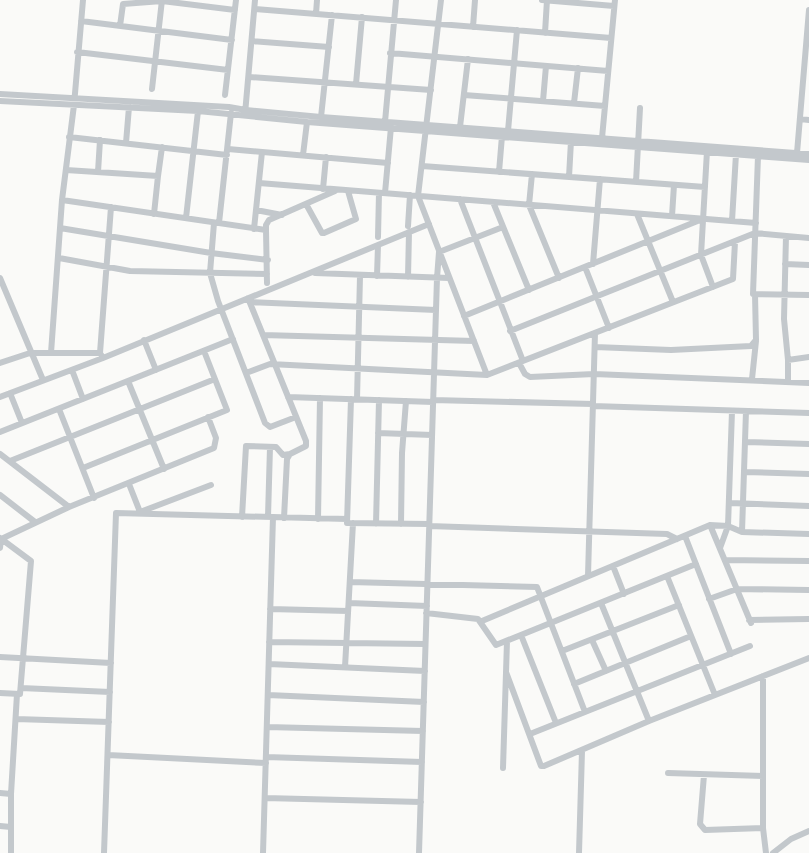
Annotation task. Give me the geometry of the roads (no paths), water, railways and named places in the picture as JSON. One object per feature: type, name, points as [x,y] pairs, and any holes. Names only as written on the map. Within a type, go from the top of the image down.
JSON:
[{"type":"street","points":[[51,353],[62,200],[75,101],[77,52],[83,0]]},
{"type":"street","points":[[120,26],[123,4],[162,0],[235,10]]},
{"type":"street","points":[[152,89],[162,0]]},
{"type":"street","points":[[225,95],[236,0]]},
{"type":"street","points":[[245,112],[255,0]]},
{"type":"street","points":[[316,14],[317,0]]},
{"type":"street","points":[[385,122],[396,0]]},
{"type":"street","points":[[441,0],[418,196],[487,375]]},
{"type":"street","points":[[472,27],[475,0]]},
{"type":"street","points":[[542,0],[614,3],[602,138]]},
{"type":"street","points":[[545,33],[547,0]]},
{"type":"street","points":[[255,9],[611,38]]},
{"type":"street","points":[[796,153],[807,52],[809,10]]},
{"type":"street","points":[[321,117],[332,15]]},
{"type":"street","points":[[356,84],[362,17]]},
{"type":"street","points":[[81,21],[232,39]]},
{"type":"street","points":[[508,131],[517,30]]},
{"type":"street","points":[[252,41],[329,47]]},
{"type":"street","points":[[77,52],[228,70]]},
{"type":"street","points":[[390,53],[608,70]]},
{"type":"street","points":[[460,127],[468,59]]},
{"type":"street","points":[[543,101],[546,66]]},
{"type":"street","points":[[574,104],[578,68]]},
{"type":"street","points":[[249,77],[431,90]]},
{"type":"street","points":[[0,94],[129,107],[385,122],[502,136],[809,154]]},
{"type":"street","points":[[464,94],[605,106]]},
{"type":"street","points":[[0,101],[75,101],[229,107],[245,112],[307,122],[391,127],[460,127],[602,138],[639,144],[809,160]]},
{"type":"street","points":[[126,143],[129,107]]},
{"type":"street","points":[[636,182],[639,108]]},
{"type":"street","points":[[186,218],[198,111]]},
{"type":"street","points":[[231,113],[210,273],[221,308],[266,423],[270,427],[296,417]]},
{"type":"street","points":[[800,119],[809,120]]},
{"type":"street","points":[[303,155],[307,122]]},
{"type":"street","points":[[378,237],[391,127]]},
{"type":"street","points":[[499,172],[502,136]]},
{"type":"street","points":[[69,137],[194,151],[262,152],[388,163]]},
{"type":"street","points":[[98,172],[100,140]]},
{"type":"street","points":[[569,177],[571,141]]},
{"type":"street","points":[[154,214],[162,147]]},
{"type":"street","points":[[707,151],[701,255],[713,287]]},
{"type":"street","points":[[254,229],[262,152]]},
{"type":"street","points":[[732,221],[736,154]]},
{"type":"street","points":[[752,379],[756,340],[755,294],[753,294],[758,156]]},
{"type":"street","points":[[323,189],[326,157]]},
{"type":"street","points":[[422,166],[705,188]]},
{"type":"street","points":[[66,170],[158,176]]},
{"type":"street","points":[[532,174],[529,205],[558,278]]},
{"type":"street","points":[[593,264],[600,179]]},
{"type":"street","points":[[259,183],[756,223]]},
{"type":"street","points":[[672,216],[674,185]]},
{"type":"street","points":[[267,283],[267,222],[336,190]]},
{"type":"street","points":[[306,204],[321,233],[324,233],[356,219],[348,191]]},
{"type":"street","points":[[408,277],[410,195]]},
{"type":"street","points":[[460,199],[525,374],[530,377],[594,374],[809,383]]},
{"type":"street","points":[[62,200],[266,230]]},
{"type":"street","points":[[493,202],[529,290]]},
{"type":"street","points":[[102,355],[111,207]]},
{"type":"street","points":[[256,210],[282,215]]},
{"type":"street","points":[[637,213],[673,303]]},
{"type":"street","points":[[464,316],[703,219]]},
{"type":"street","points":[[0,397],[72,370],[102,355],[221,308],[249,300],[378,245],[408,229],[429,224]]},
{"type":"street","points":[[439,252],[503,227]]},
{"type":"street","points":[[60,228],[268,261]]},
{"type":"street","points":[[510,331],[756,233],[809,238]]},
{"type":"street","points":[[786,236],[784,319],[788,382]]},
{"type":"street","points":[[246,373],[274,364],[487,375],[733,279],[735,242]]},
{"type":"street","points":[[376,276],[378,245]]},
{"type":"street","points":[[419,853],[439,252]]},
{"type":"street","points":[[59,258],[130,271],[267,274]]},
{"type":"street","points":[[785,264],[809,265]]},
{"type":"street","points":[[585,267],[609,328]]},
{"type":"street","points":[[312,273],[449,278]]},
{"type":"street","points":[[345,667],[360,276]]},
{"type":"street","points":[[0,278],[43,380]]},
{"type":"street","points":[[755,294],[809,295]]},
{"type":"street","points":[[249,300],[436,310]]},
{"type":"street","points":[[242,517],[246,446],[276,447],[283,455],[306,446],[306,441],[249,300]]},
{"type":"street","points":[[588,576],[595,333]]},
{"type":"street","points":[[262,335],[474,341]]},
{"type":"street","points":[[0,432],[233,339]]},
{"type":"street","points":[[144,340],[156,370]]},
{"type":"street","points":[[595,347],[682,349],[751,346],[756,340]]},
{"type":"street","points":[[83,468],[227,410],[204,351]]},
{"type":"street","points":[[0,361],[30,352],[102,355]]},
{"type":"street","points":[[788,360],[809,357]]},
{"type":"street","points":[[72,370],[83,399]]},
{"type":"street","points":[[10,461],[215,379]]},
{"type":"street","points":[[128,381],[164,469]]},
{"type":"street","points":[[10,393],[22,423]]},
{"type":"street","points":[[288,397],[809,413]]},
{"type":"street","points":[[318,519],[320,398]]},
{"type":"street","points":[[376,524],[379,400]]},
{"type":"street","points":[[401,524],[402,453],[406,401]]},
{"type":"street","points":[[59,409],[94,498]]},
{"type":"street","points":[[720,548],[728,526],[732,411]]},
{"type":"street","points":[[742,532],[746,411]]},
{"type":"street","points":[[0,538],[69,507],[214,448],[216,438],[208,417]]},
{"type":"street","points":[[378,433],[432,435]]},
{"type":"street","points":[[745,442],[809,444]]},
{"type":"street","points":[[263,853],[270,642],[270,447]]},
{"type":"street","points":[[0,454],[69,507]]},
{"type":"street","points":[[284,518],[287,459],[290,454]]},
{"type":"street","points":[[744,472],[809,474]]},
{"type":"street","points":[[129,484],[140,512],[211,485]]},
{"type":"street","points":[[0,495],[35,522]]},
{"type":"street","points":[[730,503],[809,506]]},
{"type":"street","points":[[104,853],[116,513],[271,517],[376,524],[667,534],[677,539]]},
{"type":"street","points":[[482,621],[710,525],[728,526],[742,532],[809,534]]},
{"type":"street","points":[[710,525],[750,621],[809,619]]},
{"type":"street","points":[[685,536],[731,654]]},
{"type":"street","points":[[0,538],[0,548]]},
{"type":"street","points":[[0,538],[32,561],[10,794],[11,853]]},
{"type":"street","points":[[725,560],[809,561]]},
{"type":"street","points":[[270,609],[348,607],[427,609],[482,621],[496,645],[696,564]]},
{"type":"street","points":[[613,566],[624,594]]},
{"type":"street","points":[[667,576],[715,695]]},
{"type":"street","points":[[350,582],[537,587],[585,712]]},
{"type":"street","points":[[709,599],[737,589],[809,590]]},
{"type":"street","points":[[601,603],[649,721]]},
{"type":"street","points":[[562,651],[679,605]]},
{"type":"street","points":[[521,635],[556,723]]},
{"type":"street","points":[[574,684],[692,636]]},
{"type":"street","points":[[592,639],[606,671]]},
{"type":"street","points":[[503,768],[507,640]]},
{"type":"street","points":[[270,642],[425,644]]},
{"type":"street","points":[[530,734],[750,646]]},
{"type":"street","points":[[0,657],[111,663]]},
{"type":"street","points":[[506,672],[541,766],[544,766],[649,721],[809,658]]},
{"type":"street","points":[[269,664],[424,670]]},
{"type":"street","points":[[763,676],[763,828],[766,853]]},
{"type":"street","points":[[0,693],[19,691],[110,692]]},
{"type":"street","points":[[268,695],[424,702]]},
{"type":"street","points":[[16,719],[109,722]]},
{"type":"street","points":[[267,727],[423,731]]},
{"type":"street","points":[[579,853],[582,751]]},
{"type":"street","points":[[108,755],[422,762]]},
{"type":"street","points":[[668,773],[763,776]]},
{"type":"street","points":[[704,775],[700,824],[705,830],[763,828]]},
{"type":"street","points":[[0,793],[10,794]]},
{"type":"street","points":[[265,798],[421,802]]},
{"type":"street","points":[[0,826],[11,827]]},
{"type":"street","points":[[773,853],[791,839],[809,831]]}]
